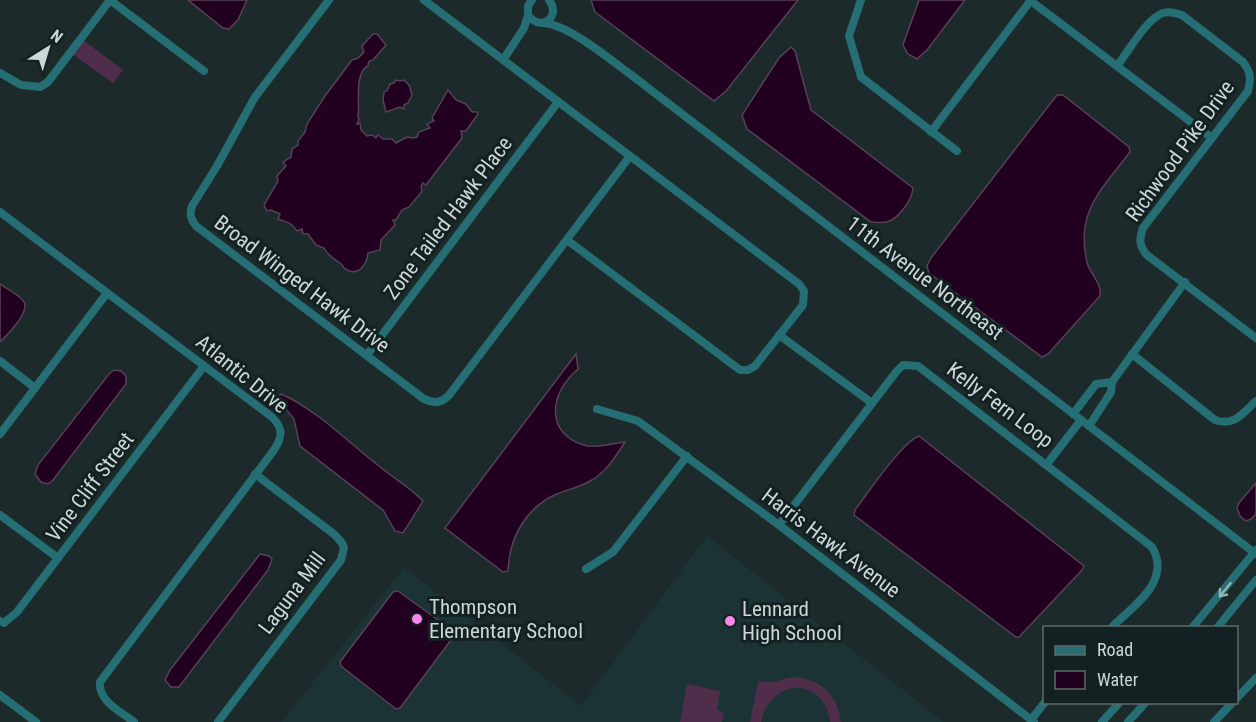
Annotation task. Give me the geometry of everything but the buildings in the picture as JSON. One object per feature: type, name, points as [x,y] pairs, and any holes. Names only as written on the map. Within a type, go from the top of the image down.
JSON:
[{"type":"street","points":[[0,73],[21,85],[40,87],[48,82],[110,0],[204,71]]},
{"type":"street","name":"Broad Winged Hawk Drive","points":[[329,0],[255,97],[190,212],[196,226],[424,399],[433,403],[445,400],[630,156]]},
{"type":"street","points":[[424,0],[799,284],[804,291],[802,305],[755,366],[748,370],[741,369],[567,240]]},
{"type":"street","points":[[522,0],[528,13],[540,23]]},
{"type":"street","points":[[503,60],[520,37],[532,0]]},
{"type":"street","points":[[861,0],[849,36],[859,73],[865,81],[957,152]]},
{"type":"street","points":[[931,132],[1031,0],[1212,138]]},
{"type":"street","points":[[520,37],[550,19],[552,4]]},
{"type":"street","name":"11th Avenue Northeast","points":[[552,4],[571,33]]},
{"type":"street","name":"Richwood Pike Drive","points":[[1117,66],[1152,20],[1161,14],[1170,12],[1182,15],[1244,62],[1249,69],[1251,77],[1248,91],[1143,228],[1139,237],[1141,248],[1147,255],[1256,338]]},
{"type":"street","name":"11th Avenue Northeast","points":[[540,23],[554,24],[571,33],[630,74],[1255,552]]},
{"type":"street","name":"Zone Tailed Hawk Place","points":[[367,355],[558,102]]},
{"type":"street","name":"Atlantic Drive","points":[[0,212],[278,422],[281,431],[280,439],[255,474],[100,682],[99,689],[104,699],[134,722]]},
{"type":"street","points":[[1089,426],[1111,392],[1112,382],[1185,282]]},
{"type":"street","points":[[0,434],[107,292]]},
{"type":"street","points":[[779,335],[872,403]]},
{"type":"street","points":[[1132,354],[1215,420],[1235,421],[1256,401]]},
{"type":"street","points":[[0,362],[35,388]]},
{"type":"street","name":"Kelly Fern Loop","points":[[779,525],[896,372],[903,365],[918,366],[1146,541],[1156,554],[1159,565],[1154,582],[1113,626]]},
{"type":"street","name":"Vine Cliff Street","points":[[0,621],[4,623],[17,612],[204,366]]},
{"type":"street","points":[[1073,414],[1096,384],[1112,382]]},
{"type":"street","name":"Harris Hawk Avenue","points":[[597,409],[638,421],[687,456],[1033,721]]},
{"type":"street","points":[[1047,464],[1081,420]]},
{"type":"street","points":[[586,568],[613,552],[687,456]]},
{"type":"street","name":"Laguna Mill","points":[[218,722],[341,560],[343,554],[342,543],[335,535],[255,474]]},
{"type":"street","points":[[0,515],[58,558]]},
{"type":"street","points":[[1193,626],[1255,552]]},
{"type":"street","points":[[1218,626],[1256,580]]},
{"type":"street","points":[[1238,697],[1256,678]]},
{"type":"street","points":[[0,695],[36,722]]},
{"type":"street","points":[[1033,721],[1044,704]]},
{"type":"street","points":[[1102,722],[1118,704]]},
{"type":"street","points":[[1128,722],[1144,704]]},
{"type":"street","points":[[1218,720],[1231,704]]},
{"type":"shaded area","points":[[83,40],[123,70],[113,83],[72,54]]},
{"type":"shaded area","points":[[707,536],[944,722],[282,722],[404,567],[581,706]]},
{"type":"shaded area","points":[[795,677],[813,681],[827,690],[836,704],[841,722],[830,722],[826,707],[819,697],[809,690],[797,688],[786,690],[775,696],[767,707],[761,722],[750,722],[758,681],[772,682]]},
{"type":"shaded area","points":[[687,684],[720,691],[717,710],[724,712],[722,722],[680,722]]},
{"type":"water","points":[[188,0],[247,0],[238,20],[229,29],[223,28]]},
{"type":"water","points":[[591,0],[798,0],[726,91],[714,101],[595,12]]},
{"type":"water","points":[[919,0],[965,0],[927,50],[917,59],[908,54],[903,45]]},
{"type":"water","points":[[373,34],[377,34],[386,45],[373,60],[369,61],[359,82],[357,124],[360,123],[361,130],[367,136],[372,135],[376,138],[378,135],[383,139],[392,139],[396,143],[407,137],[417,137],[419,132],[430,128],[427,124],[434,121],[432,118],[448,90],[456,100],[466,104],[472,112],[478,114],[466,131],[461,131],[462,138],[426,185],[423,183],[420,194],[409,207],[402,210],[396,220],[393,220],[395,225],[381,240],[380,250],[368,253],[362,268],[351,271],[344,268],[324,248],[316,245],[308,234],[303,234],[302,229],[297,231],[291,224],[278,219],[280,214],[271,210],[267,211],[264,205],[278,181],[277,176],[286,166],[283,162],[291,157],[292,149],[298,145],[307,124],[352,60],[364,52],[362,46]]},
{"type":"water","points":[[791,47],[795,51],[811,110],[913,188],[904,209],[895,218],[884,222],[871,222],[747,129],[742,115],[779,58]]},
{"type":"water","points":[[396,80],[404,80],[409,85],[412,95],[408,103],[404,105],[404,109],[400,107],[386,112],[384,92]]},
{"type":"water","points":[[1057,95],[1063,95],[1129,147],[1130,152],[1101,190],[1088,215],[1085,229],[1084,244],[1087,262],[1098,283],[1100,296],[1048,354],[1042,357],[929,273],[927,266]]},
{"type":"water","points":[[0,284],[20,297],[25,307],[17,324],[0,342]]},
{"type":"water","points":[[576,354],[578,369],[568,379],[557,401],[558,423],[563,433],[573,441],[587,446],[625,442],[597,477],[546,500],[528,515],[512,547],[508,571],[503,572],[445,528]]},
{"type":"water","points":[[114,370],[121,371],[126,376],[126,384],[53,480],[48,484],[41,482],[35,474],[38,465]]},
{"type":"water","points":[[281,394],[320,417],[423,501],[403,533],[395,531],[383,510],[300,446],[294,419],[277,398]]},
{"type":"water","points":[[919,436],[1084,566],[1019,637],[854,515],[855,510],[876,481],[904,448]]},
{"type":"water","points":[[1256,483],[1256,514],[1246,521],[1240,516],[1237,508]]},
{"type":"water","points":[[260,554],[272,559],[268,570],[179,687],[171,687],[165,680],[170,670]]},
{"type":"water","points":[[398,591],[453,631],[454,636],[400,708],[396,709],[341,666],[340,662],[393,592]]},
{"type":"place","name":"Thompson Elementary School","points":[[417,619]]},
{"type":"place","name":"Lennard High School","points":[[730,621]]}]
